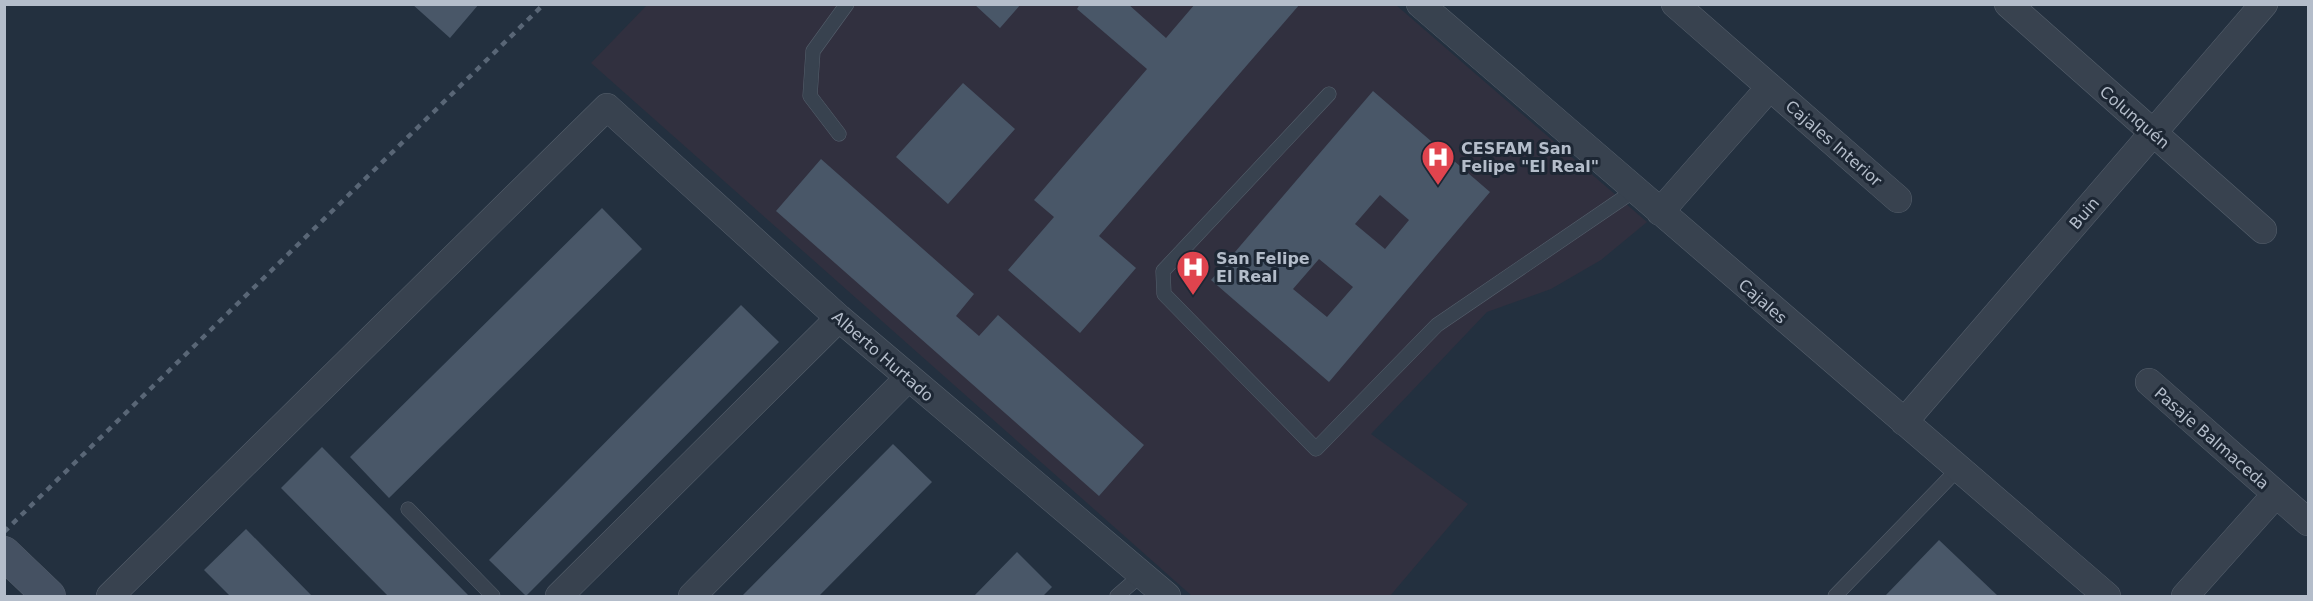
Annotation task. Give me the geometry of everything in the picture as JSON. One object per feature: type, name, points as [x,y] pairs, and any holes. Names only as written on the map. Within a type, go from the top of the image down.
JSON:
[{"type":"street","name":"Cajales","points":[[1420,4],[2107,597]]},
{"type":"street","name":"Cajales Interior","points":[[1675,4],[1898,199]]},
{"type":"street","name":"Colunquén","points":[[2008,4],[2263,230]]},
{"type":"street","name":"Buin","points":[[1904,422],[2264,4]]},
{"type":"street","name":"Cajales Interior","points":[[1660,212],[1770,87]]},
{"type":"street","name":"Alberto Hurtado","points":[[110,597],[607,107],[839,318],[1167,597]]},
{"type":"street","points":[[559,597],[839,318]]},
{"type":"street","points":[[692,597],[908,378]]},
{"type":"street","name":"Pasaje Balmaceda","points":[[2148,382],[2308,522]]},
{"type":"street","name":"Pasaje Balmaceda","points":[[2185,597],[2276,494]]},
{"type":"street","points":[[4,552],[49,597]]},
{"type":"lane","points":[[839,134],[810,96],[813,51],[847,4]]},
{"type":"lane","points":[[1329,94],[1163,271],[1164,294],[1316,449],[1437,325],[1635,190]]},
{"type":"lane","points":[[1835,597],[1958,469]]},
{"type":"lane","points":[[408,509],[493,597]]},
{"type":"lane","points":[[1117,597],[1141,575]]},
{"type":"shaded area","name":"San Felipe El Real","points":[[647,5],[1396,5],[1647,222],[1601,260],[1551,289],[1487,312],[1371,434],[1468,504],[1390,596],[1192,596],[591,63]]},
{"type":"building","points":[[412,4],[479,4],[450,38]]},
{"type":"building","points":[[974,4],[1021,4],[1000,28]]},
{"type":"building","points":[[1080,4],[1128,4],[1166,38],[1195,4],[1300,4],[1099,236],[1136,268],[1080,333],[1008,270],[1054,217],[1034,200],[1147,69],[1077,9]]},
{"type":"building","points":[[963,83],[1015,129],[948,204],[896,157]]},
{"type":"building","points":[[1373,91],[1490,192],[1329,382],[1211,280]],"holes":[[[1380,195],[1409,220],[1385,249],[1355,224]],[[1319,259],[1353,287],[1327,317],[1293,289]]]},
{"type":"building","points":[[821,159],[974,294],[956,316],[979,336],[998,315],[1144,445],[1099,496],[776,211]]},
{"type":"building","points":[[602,208],[642,249],[389,498],[350,457]]},
{"type":"building","points":[[741,305],[779,342],[526,596],[489,560]]},
{"type":"building","points":[[893,444],[932,482],[819,596],[742,596]]},
{"type":"building","points":[[322,447],[469,596],[388,596],[281,488]]},
{"type":"building","points":[[246,529],[312,596],[230,596],[204,570]]},
{"type":"building","points":[[1939,540],[1998,596],[1885,596]]},
{"type":"building","points":[[1017,552],[1052,587],[1043,596],[974,596]]},
{"type":"railway","points":[[4,532],[544,4]]},
{"type":"place","name":"CESFAM San Felipe \"El Real\"","points":[[1438,186]]},
{"type":"place","name":"San Felipe El Real","points":[[1193,296]]}]
